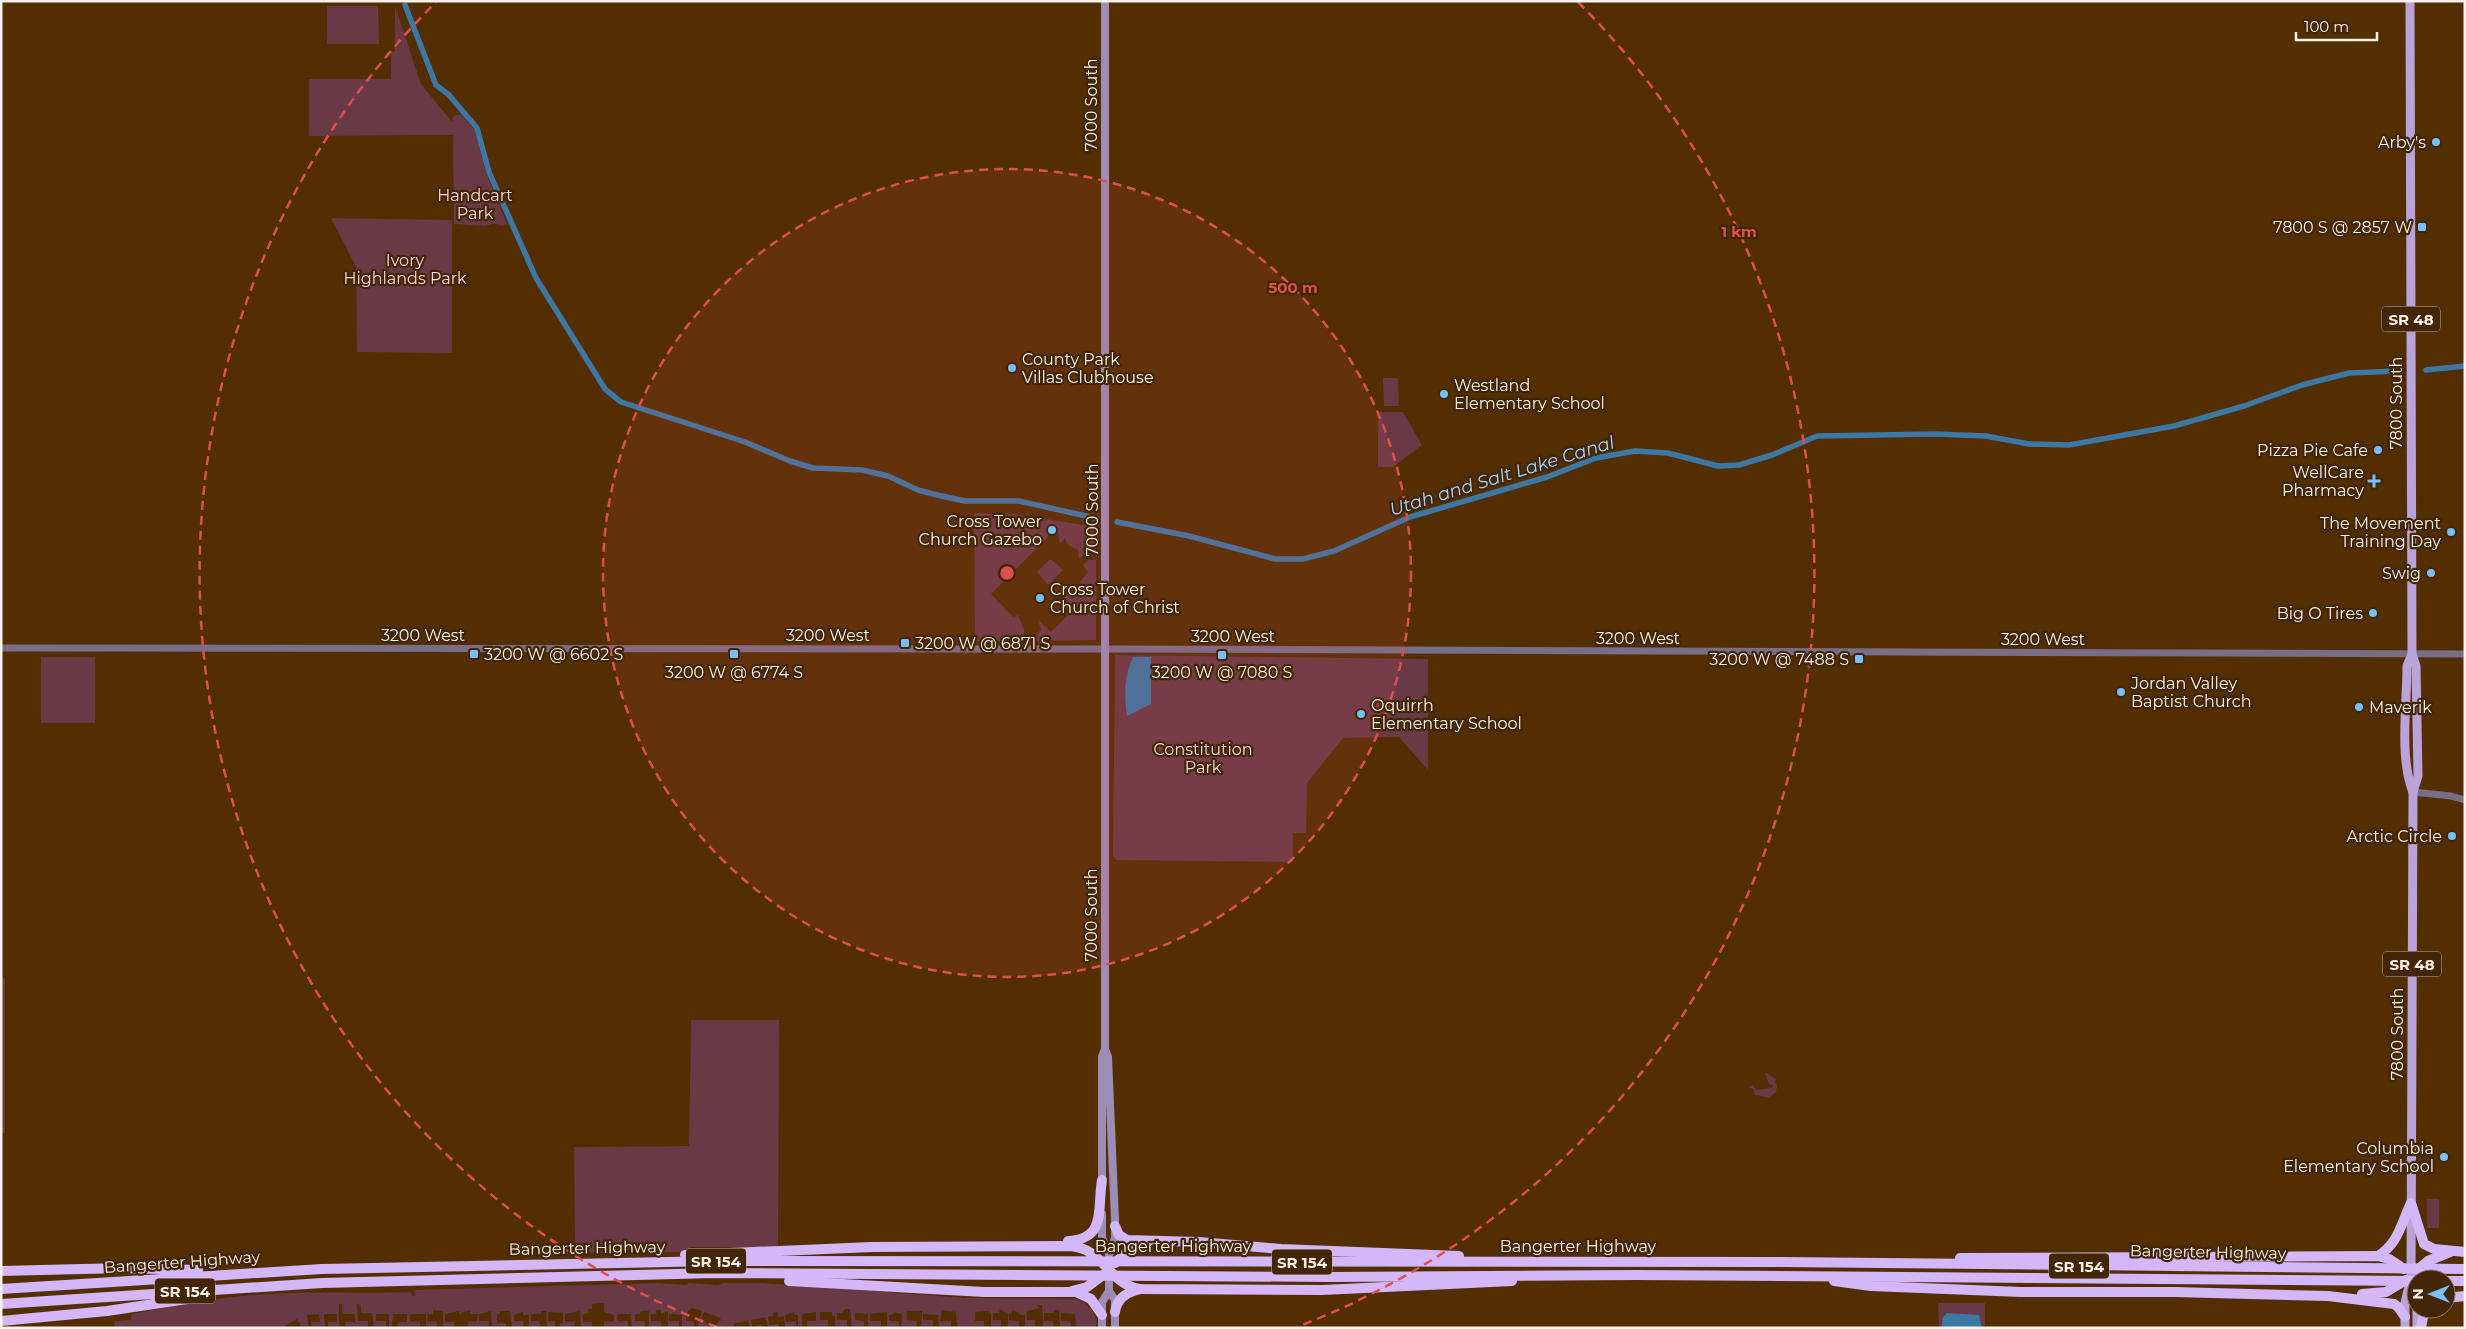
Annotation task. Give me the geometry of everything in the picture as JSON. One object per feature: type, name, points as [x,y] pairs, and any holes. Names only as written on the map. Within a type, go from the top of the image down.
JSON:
[{"type":"highway","points":[[1048,1246],[1084,1239],[1092,1234],[1098,1222],[1102,1180]]},
{"type":"highway","points":[[2411,1203],[2421,1241],[2431,1248],[2450,1252],[2465,1252]]},
{"type":"highway","points":[[2378,1256],[2394,1243],[2397,1231],[2411,1203]]},
{"type":"highway","points":[[1115,1226],[1120,1236],[1127,1240],[1199,1242],[1281,1249],[1437,1254],[1500,1261]]},
{"type":"highway","points":[[1069,1292],[1087,1287],[1133,1248],[1158,1241]]},
{"type":"highway","points":[[652,1262],[694,1254],[831,1248],[1048,1246],[1084,1248],[1093,1252],[1115,1277],[1127,1285],[1145,1289],[1342,1290],[1521,1281],[1589,1281],[1637,1275]]},
{"type":"highway","points":[[2422,1269],[2428,1261],[2450,1252]]},
{"type":"highway","points":[[1899,1263],[1983,1257],[2378,1256],[2394,1261],[2406,1272]]},
{"type":"highway","name":"Bangerter Highway","points":[[1,1290],[234,1273],[357,1268],[652,1262],[1075,1260],[1354,1263],[1500,1261],[2465,1269]]},
{"type":"highway","points":[[1,1271],[151,1268],[234,1273]]},
{"type":"highway","points":[[734,1273],[761,1278],[851,1285],[984,1292],[1069,1292],[1088,1296],[1102,1315]]},
{"type":"highway","name":"Bangerter Highway","points":[[1,1304],[224,1288],[370,1282],[734,1273],[1141,1276],[1637,1275],[2377,1281],[2406,1279]]},
{"type":"highway","points":[[1812,1276],[1871,1286],[1949,1290],[2328,1296],[2386,1292],[2406,1283]]},
{"type":"highway","points":[[1,1321],[82,1314],[212,1295],[318,1288],[370,1282]]},
{"type":"highway","points":[[1114,1312],[1123,1296],[1145,1289]]},
{"type":"highway","points":[[2328,1296],[2390,1303],[2398,1307],[2405,1322]]},
{"type":"main road","name":"7000 South","points":[[1105,1],[1106,649],[1105,1049],[1102,1057],[1102,1238],[1109,1253]]},
{"type":"main road","name":"7800 South","points":[[2410,1],[2412,654],[2407,666],[2406,776],[2413,792],[2411,1203],[2414,1269]]},
{"type":"main road","name":"7000 South","points":[[1102,1328],[1102,1302],[1109,1291],[1109,1253],[1115,1238],[1108,1057],[1105,1049]]},
{"type":"main road","name":"7000 South","points":[[1109,1291],[1115,1300],[1115,1328]]},
{"type":"main road","name":"7800 South","points":[[2405,1322],[2406,1300]]},
{"type":"street","name":"3200 West","points":[[1,648],[1106,649],[2465,654]]},
{"type":"street","points":[[2413,792],[2451,796],[2465,800]]},
{"type":"green space","points":[[327,6],[378,6],[379,44],[327,44]]},
{"type":"green space","name":"Handcart Park","points":[[395,6],[421,84],[452,122],[453,116],[461,114],[476,132],[486,173],[507,224],[501,226],[495,223],[485,226],[454,224],[453,135],[309,136],[309,79],[391,79],[391,52],[395,51]]},
{"type":"green space","name":"Ivory Highlands Park","points":[[331,218],[452,220],[452,353],[357,352],[356,267]]},
{"type":"green space","points":[[1383,378],[1398,378],[1399,406],[1384,406]]},
{"type":"green space","points":[[1378,412],[1403,412],[1422,445],[1393,467],[1378,467]]},
{"type":"green space","points":[[974,513],[1014,514],[1096,527],[1096,553],[1085,553],[1079,559],[1078,550],[1067,544],[1065,538],[1060,544],[1058,533],[1054,532],[1054,528],[1051,528],[1047,538],[991,594],[1013,617],[1018,615],[1024,630],[1024,641],[975,641]]},
{"type":"green space","points":[[1049,560],[1052,560],[1063,570],[1048,585],[1037,572]]},
{"type":"green space","points":[[1088,560],[1096,560],[1096,640],[1032,641],[1032,638],[1041,630],[1038,620],[1051,632],[1070,613],[1060,602],[1068,594],[1072,598],[1081,588],[1080,582],[1088,572],[1083,565]]},
{"type":"green space","name":"Constitution Park","points":[[1115,655],[1428,659],[1428,770],[1399,737],[1343,738],[1307,783],[1306,833],[1293,833],[1293,862],[1116,860],[1113,855]]},
{"type":"green space","points":[[41,657],[95,657],[95,723],[41,723]]},
{"type":"green space","points":[[1,978],[5,978],[5,1133],[1,1133]]},
{"type":"green space","points":[[691,1020],[779,1020],[778,1248],[690,1247],[690,1252],[575,1253],[574,1147],[689,1146]]},
{"type":"green space","points":[[1767,1073],[1776,1079],[1777,1086],[1776,1092],[1769,1098],[1754,1094],[1754,1089],[1748,1087],[1753,1085],[1756,1090],[1772,1088],[1773,1085],[1769,1084],[1765,1074]]},
{"type":"green space","points":[[2427,1199],[2439,1199],[2439,1228],[2427,1228]]},
{"type":"green space","points":[[723,1283],[761,1283],[966,1298],[1077,1299],[1092,1310],[1096,1319],[1096,1328],[1076,1328],[1075,1314],[1061,1313],[1061,1321],[1070,1321],[1071,1327],[1060,1327],[1059,1310],[1054,1310],[1054,1313],[1044,1313],[1044,1321],[1053,1321],[1054,1328],[1043,1327],[1042,1305],[1038,1305],[1038,1309],[1027,1311],[1027,1320],[1035,1320],[1035,1327],[1025,1328],[1025,1315],[1020,1315],[1013,1311],[1009,1314],[1009,1320],[1019,1321],[1019,1328],[1008,1328],[1008,1314],[1000,1309],[999,1313],[993,1313],[993,1320],[1001,1320],[1001,1328],[991,1328],[991,1314],[988,1311],[975,1312],[975,1321],[984,1321],[984,1328],[957,1328],[956,1312],[942,1310],[940,1321],[951,1321],[951,1328],[939,1328],[938,1315],[923,1314],[923,1320],[933,1320],[933,1328],[921,1328],[922,1311],[907,1311],[907,1320],[917,1321],[916,1328],[901,1328],[902,1314],[894,1312],[894,1314],[889,1315],[889,1321],[899,1321],[899,1328],[887,1328],[887,1312],[870,1314],[870,1321],[881,1321],[881,1328],[868,1328],[868,1314],[855,1313],[855,1320],[864,1321],[864,1328],[852,1328],[850,1309],[845,1309],[842,1313],[837,1313],[837,1320],[847,1320],[847,1328],[835,1328],[835,1316],[832,1316],[832,1312],[820,1312],[820,1320],[828,1320],[828,1328],[807,1328],[807,1321],[816,1321],[816,1312],[802,1314],[802,1328],[798,1328],[798,1315],[795,1315],[794,1312],[785,1315],[786,1322],[796,1321],[796,1328],[785,1328],[784,1316],[778,1317],[778,1312],[768,1317],[769,1325],[779,1324],[779,1328],[768,1328],[765,1317],[751,1320],[752,1327],[762,1325],[763,1328],[750,1328],[748,1320],[734,1324],[733,1328],[730,1326],[714,1328],[721,1318],[704,1312],[701,1318],[709,1324],[707,1328],[697,1328],[702,1311],[692,1308],[686,1313],[686,1321],[694,1321],[694,1328],[682,1328],[682,1315],[669,1314],[669,1321],[679,1321],[679,1328],[668,1328],[668,1311],[661,1314],[661,1310],[656,1310],[656,1314],[651,1314],[651,1321],[661,1321],[662,1328],[649,1328],[649,1311],[641,1311],[640,1314],[635,1314],[635,1321],[645,1321],[645,1328],[632,1328],[631,1314],[618,1314],[617,1321],[628,1321],[628,1328],[604,1328],[604,1322],[614,1321],[614,1315],[604,1312],[604,1303],[592,1304],[592,1309],[588,1309],[588,1313],[583,1314],[583,1322],[592,1322],[592,1328],[581,1328],[580,1311],[565,1314],[565,1322],[575,1321],[574,1328],[560,1328],[560,1323],[563,1323],[563,1313],[548,1312],[548,1321],[555,1321],[555,1328],[547,1328],[546,1311],[541,1311],[541,1314],[531,1314],[531,1321],[539,1321],[541,1328],[529,1328],[529,1315],[523,1315],[523,1312],[514,1315],[514,1321],[524,1321],[523,1328],[512,1328],[510,1311],[500,1311],[500,1314],[497,1314],[497,1322],[506,1323],[506,1328],[492,1328],[491,1311],[479,1314],[479,1321],[489,1321],[489,1328],[468,1328],[468,1322],[477,1321],[478,1314],[470,1314],[470,1310],[461,1313],[461,1317],[459,1311],[445,1314],[445,1322],[454,1322],[454,1328],[443,1328],[443,1311],[433,1310],[433,1314],[428,1314],[427,1321],[437,1322],[437,1328],[426,1328],[426,1314],[410,1314],[410,1321],[420,1322],[420,1328],[397,1328],[398,1322],[407,1322],[407,1314],[393,1314],[392,1328],[389,1328],[389,1314],[376,1314],[376,1321],[386,1321],[386,1328],[374,1328],[372,1313],[361,1313],[361,1305],[357,1304],[358,1321],[368,1321],[368,1328],[346,1328],[345,1322],[355,1322],[355,1314],[343,1314],[342,1304],[339,1304],[339,1328],[328,1328],[328,1322],[337,1322],[337,1314],[324,1314],[325,1328],[312,1328],[311,1322],[320,1322],[319,1314],[307,1315],[309,1328],[298,1328],[301,1326],[297,1319],[285,1326],[286,1328],[115,1328],[114,1321],[131,1320],[132,1314],[182,1305],[267,1294],[410,1292],[413,1296],[415,1295],[414,1290],[627,1284],[628,1286],[632,1284],[718,1285]]},
{"type":"green space","points":[[1938,1303],[1985,1303],[1985,1328],[1939,1328]]},
{"type":"water","points":[[1133,657],[1151,657],[1151,704],[1127,716],[1126,686],[1128,671]]},
{"type":"water","points":[[1947,1313],[1979,1315],[1982,1328],[1941,1328],[1943,1317]]},
{"type":"waterway","name":"Utah and Salt Lake Canal","points":[[405,5],[436,85],[449,95],[477,128],[489,172],[536,278],[605,389],[621,402],[745,442],[790,461],[813,468],[862,470],[888,476],[918,490],[965,501],[1019,501],[1095,518]]},
{"type":"waterway","name":"Utah and Salt Lake Canal","points":[[2426,370],[2465,366]]},
{"type":"waterway","name":"Utah and Salt Lake Canal","points":[[1117,522],[1189,536],[1275,559],[1303,559],[1334,551],[1410,517],[1547,477],[1596,458],[1635,451],[1668,453],[1718,466],[1739,465],[1772,455],[1817,436],[1935,434],[1986,436],[2029,444],[2069,445],[2174,426],[2244,406],[2302,385],[2349,373],[2398,371]]},
{"type":"place","name":"Arby's","points":[[2436,142]]},
{"type":"place","name":"7800 S @ 2857 W","points":[[2422,227]]},
{"type":"place","name":"County Park Villas Clubhouse","points":[[1012,368]]},
{"type":"place","name":"Westland Elementary School","points":[[1444,394]]},
{"type":"place","name":"Pizza Pie Cafe","points":[[2378,450]]},
{"type":"place","name":"WellCare Pharmacy","points":[[2374,481]]},
{"type":"place","name":"Cross Tower Church Gazebo","points":[[1052,530]]},
{"type":"place","name":"The Movement Training Day","points":[[2451,532]]},
{"type":"place","name":"Swig","points":[[2431,573]]},
{"type":"place","name":"Cross Tower Church of Christ","points":[[1040,598]]},
{"type":"place","name":"Big O Tires","points":[[2373,613]]},
{"type":"place","name":"3200 W @ 6871 S","points":[[905,643]]},
{"type":"place","name":"3200 W @ 6602 S","points":[[474,654]]},
{"type":"place","name":"3200 W @ 6774 S","points":[[734,654]]},
{"type":"place","name":"3200 W @ 7080 S","points":[[1222,655]]},
{"type":"place","name":"3200 W @ 7488 S","points":[[1859,659]]},
{"type":"place","name":"Jordan Valley Baptist Church","points":[[2121,692]]},
{"type":"place","name":"Maverik","points":[[2359,707]]},
{"type":"place","name":"Oquirrh Elementary School","points":[[1361,714]]},
{"type":"place","name":"Arctic Circle","points":[[2452,836]]},
{"type":"place","name":"Columbia Elementary School","points":[[2444,1157]]}]
